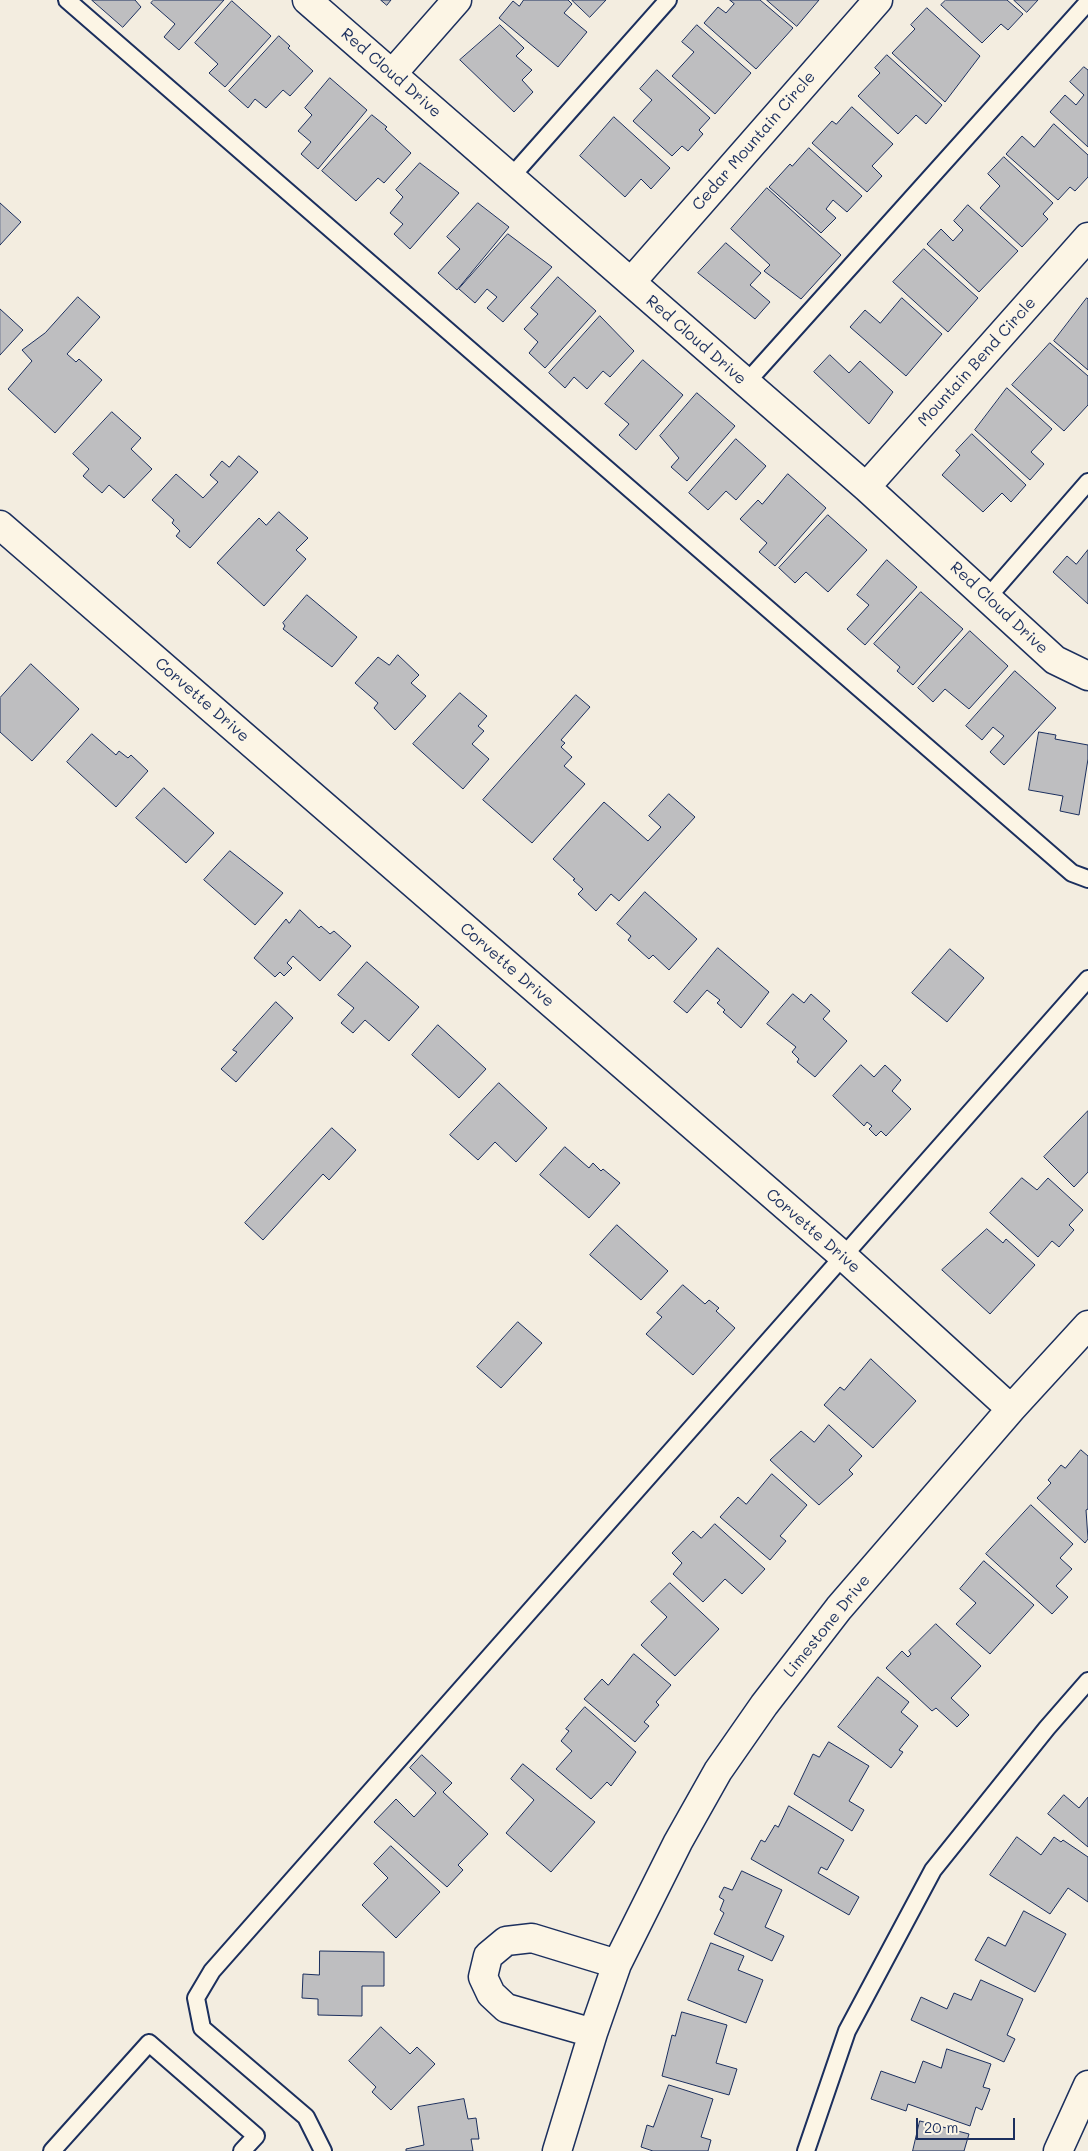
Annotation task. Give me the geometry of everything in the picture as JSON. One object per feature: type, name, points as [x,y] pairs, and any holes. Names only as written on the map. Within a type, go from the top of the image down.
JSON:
[{"type":"street","name":"Red Cloud Drive","points":[[307,0],[866,487],[988,597],[1054,660],[1087,676]]},
{"type":"street","points":[[392,74],[457,0]]},
{"type":"street","name":"Cedar Mountain Circle","points":[[631,282],[878,0]]},
{"type":"street","name":"Mountain Bend Circle","points":[[866,487],[1088,237]]},
{"type":"street","name":"Corvette Drive","points":[[0,525],[842,1255],[1011,1410]]},
{"type":"street","name":"Limestone Drive","points":[[557,2151],[593,2033],[617,1964],[678,1842],[718,1771],[764,1705],[839,1608],[1011,1410],[1088,1325]]},
{"type":"street","points":[[593,2033],[506,2008],[491,1994],[483,1977],[488,1956],[506,1941],[532,1938],[617,1964]]},
{"type":"street","points":[[1058,2151],[1088,2085]]},
{"type":"lane","points":[[67,0],[1072,873],[1088,878]]},
{"type":"lane","points":[[511,177],[668,0]]},
{"type":"lane","points":[[746,383],[1088,2]]},
{"type":"lane","points":[[988,597],[1088,482]]},
{"type":"lane","points":[[323,2151],[306,2117],[202,2028],[196,1998],[208,1978],[218,1963],[1088,979]]},
{"type":"lane","points":[[806,2151],[847,2031],[933,1870],[1047,1728],[1088,1681]]},
{"type":"lane","points":[[52,2151],[149,2043],[256,2136],[242,2151]]},
{"type":"building","points":[[92,0],[135,0],[141,7],[123,27]]},
{"type":"building","points":[[154,0],[224,0],[179,50],[164,37],[175,24],[151,3]]},
{"type":"building","points":[[381,0],[391,0],[387,5]]},
{"type":"building","points":[[524,0],[568,0],[572,4],[564,13],[587,32],[558,67],[499,18],[513,1],[519,6]]},
{"type":"building","points":[[572,0],[606,0],[590,17]]},
{"type":"building","points":[[730,0],[760,0],[793,28],[756,69],[704,23],[718,7],[726,13],[734,4]]},
{"type":"building","points":[[767,0],[819,0],[797,26]]},
{"type":"building","points":[[946,0],[1007,0],[1023,14],[1008,30],[1001,24],[982,43],[941,5]]},
{"type":"building","points":[[1014,0],[1038,0],[1027,12]]},
{"type":"building","points":[[232,1],[271,36],[225,87],[209,73],[218,64],[195,43]]},
{"type":"building","points":[[927,8],[980,56],[945,102],[892,53],[915,29],[911,25]]},
{"type":"building","points":[[500,25],[524,48],[516,56],[532,70],[522,80],[533,92],[514,112],[460,60]]},
{"type":"building","points":[[697,25],[751,73],[715,114],[672,76],[694,52],[682,42]]},
{"type":"building","points":[[279,36],[290,46],[288,48],[313,71],[290,96],[283,90],[266,108],[255,99],[248,108],[229,91]]},
{"type":"building","points":[[887,55],[942,105],[926,124],[916,115],[898,134],[858,96],[880,73],[875,68]]},
{"type":"building","points":[[1084,67],[1088,70],[1088,147],[1050,112],[1065,95],[1076,105],[1084,95],[1070,82]]},
{"type":"building","points":[[657,70],[710,118],[699,130],[703,134],[688,151],[682,146],[672,156],[633,121],[652,100],[640,89]]},
{"type":"building","points":[[330,78],[367,110],[318,169],[301,154],[311,142],[298,131],[312,115],[305,108]]},
{"type":"building","points":[[852,107],[893,144],[872,166],[882,176],[867,192],[812,143],[832,121],[836,124]]},
{"type":"building","points":[[372,115],[387,127],[385,129],[411,153],[384,183],[378,178],[356,201],[322,171]]},
{"type":"building","points":[[614,117],[670,168],[651,189],[641,179],[625,197],[580,156]]},
{"type":"building","points":[[1054,124],[1088,155],[1088,177],[1075,191],[1070,187],[1058,200],[1006,154],[1022,136],[1034,147]]},
{"type":"building","points":[[809,148],[862,196],[847,212],[833,200],[826,209],[836,218],[821,233],[769,187],[790,164],[792,166]]},
{"type":"building","points":[[1004,157],[1053,203],[1043,214],[1048,219],[1022,247],[980,208],[1000,186],[988,174]]},
{"type":"building","points":[[420,163],[459,193],[410,249],[394,234],[403,224],[390,213],[403,197],[396,190]]},
{"type":"building","points":[[767,188],[841,255],[801,299],[764,271],[770,265],[731,229]]},
{"type":"building","points":[[0,203],[21,222],[0,245]]},
{"type":"building","points":[[478,203],[509,227],[457,290],[438,273],[460,249],[447,237]]},
{"type":"building","points":[[968,205],[1018,251],[979,292],[927,244],[941,229],[953,241],[963,230],[954,221]]},
{"type":"building","points":[[508,234],[552,267],[503,322],[487,308],[497,297],[487,289],[475,303],[459,289]]},
{"type":"building","points":[[726,243],[761,273],[750,285],[770,302],[755,319],[698,273]]},
{"type":"building","points":[[924,249],[978,298],[948,332],[893,282]]},
{"type":"building","points":[[558,277],[596,311],[545,368],[529,353],[538,342],[524,329],[538,314],[531,308]]},
{"type":"building","points":[[78,297],[100,317],[67,354],[76,362],[79,359],[102,380],[55,433],[8,389],[32,361],[22,350],[45,333]]},
{"type":"building","points":[[902,298],[942,334],[906,376],[850,327],[865,310],[880,323]]},
{"type":"building","points":[[1088,299],[1088,370],[1054,341]]},
{"type":"building","points":[[0,309],[23,330],[0,355]]},
{"type":"building","points":[[600,316],[634,351],[610,377],[603,371],[587,389],[574,377],[565,388],[549,373]]},
{"type":"building","points":[[1050,343],[1088,376],[1088,405],[1064,431],[1012,385]]},
{"type":"building","points":[[830,355],[849,373],[860,361],[893,392],[869,424],[814,372]]},
{"type":"building","points":[[643,360],[683,395],[636,450],[619,435],[629,424],[605,404]]},
{"type":"building","points":[[1007,388],[1052,429],[1031,452],[1044,464],[1030,480],[975,430]]},
{"type":"building","points":[[697,393],[735,426],[687,481],[671,467],[679,458],[660,436]]},
{"type":"building","points":[[112,412],[141,438],[131,449],[152,469],[124,498],[109,485],[102,493],[83,476],[89,469],[73,454]]},
{"type":"building","points":[[972,434],[1026,485],[1011,502],[1002,493],[983,512],[942,475],[960,455],[956,451]]},
{"type":"building","points":[[736,439],[766,466],[736,500],[726,491],[708,510],[689,493]]},
{"type":"building","points":[[239,456],[258,472],[190,548],[176,536],[180,531],[172,523],[174,520],[152,500],[176,474],[203,498],[218,482],[210,475],[222,461],[229,467]]},
{"type":"building","points":[[788,474],[826,508],[775,566],[759,552],[767,543],[740,519],[758,500],[762,504]]},
{"type":"building","points":[[279,512],[308,538],[296,550],[306,559],[264,606],[217,563],[259,518],[266,525]]},
{"type":"building","points":[[828,515],[867,550],[828,592],[806,572],[795,583],[779,568]]},
{"type":"building","points":[[1088,550],[1088,604],[1053,572],[1067,556],[1076,564]]},
{"type":"building","points":[[887,560],[917,587],[865,645],[847,629],[869,605],[857,595]]},
{"type":"building","points":[[921,592],[963,629],[913,685],[897,671],[900,667],[874,644]]},
{"type":"building","points":[[307,595],[357,637],[332,667],[283,629],[285,626],[283,623]]},
{"type":"building","points":[[970,631],[1008,666],[969,709],[945,689],[933,702],[918,688]]},
{"type":"building","points":[[398,655],[419,675],[411,683],[426,696],[395,730],[374,708],[378,703],[355,683],[378,657],[389,665]]},
{"type":"building","points":[[31,664],[79,709],[32,761],[0,732],[0,698]]},
{"type":"building","points":[[1015,671],[1056,708],[1004,765],[990,752],[1004,736],[993,727],[982,740],[966,726]]},
{"type":"building","points":[[460,693],[487,716],[478,726],[484,731],[472,744],[489,759],[463,789],[413,744]]},
{"type":"building","points":[[576,695],[590,707],[561,740],[565,743],[561,747],[572,757],[564,766],[585,784],[532,843],[483,800]]},
{"type":"building","points":[[1039,732],[1056,735],[1055,739],[1088,745],[1088,759],[1079,815],[1060,811],[1063,796],[1029,790]]},
{"type":"building","points":[[92,734],[116,755],[119,751],[128,758],[131,755],[148,771],[116,807],[67,762]]},
{"type":"building","points":[[164,788],[214,833],[186,863],[136,818]]},
{"type":"building","points":[[669,794],[695,817],[619,901],[611,894],[596,911],[578,894],[583,889],[573,880],[575,879],[553,859],[604,802],[648,841],[661,827],[649,816]]},
{"type":"building","points":[[230,851],[283,893],[255,925],[204,880]]},
{"type":"building","points":[[645,892],[697,939],[669,970],[653,955],[649,959],[628,940],[631,936],[617,924]]},
{"type":"building","points":[[300,910],[319,928],[321,926],[330,934],[334,931],[351,946],[320,981],[293,956],[287,963],[292,968],[284,976],[280,972],[275,977],[254,958],[286,919],[289,923]]},
{"type":"building","points":[[718,948],[769,992],[741,1028],[723,1012],[725,1010],[717,1003],[720,1000],[707,990],[687,1013],[674,1002]]},
{"type":"building","points":[[950,949],[984,978],[947,1022],[912,993]]},
{"type":"building","points":[[367,962],[419,1007],[389,1041],[365,1020],[353,1033],[341,1023],[354,1008],[338,995]]},
{"type":"building","points":[[793,994],[804,1003],[811,994],[830,1011],[823,1019],[847,1041],[815,1077],[797,1062],[799,1059],[792,1052],[796,1047],[767,1024]]},
{"type":"building","points":[[276,1002],[293,1018],[236,1082],[221,1069],[237,1052],[233,1050]]},
{"type":"building","points":[[438,1025],[486,1069],[459,1098],[412,1055]]},
{"type":"building","points":[[861,1065],[874,1077],[885,1065],[901,1080],[892,1091],[911,1109],[886,1136],[881,1131],[876,1136],[869,1129],[872,1126],[867,1122],[864,1126],[833,1096]]},
{"type":"building","points":[[499,1083],[547,1128],[516,1162],[495,1142],[478,1160],[450,1135]]},
{"type":"building","points":[[1088,1111],[1088,1172],[1074,1187],[1044,1157]]},
{"type":"building","points":[[332,1128],[356,1150],[329,1180],[323,1174],[263,1240],[245,1223]]},
{"type":"building","points":[[565,1147],[589,1168],[593,1163],[601,1171],[603,1169],[620,1183],[589,1218],[540,1175]]},
{"type":"building","points":[[1022,1178],[1037,1190],[1048,1178],[1083,1210],[1069,1225],[1074,1230],[1059,1247],[1052,1241],[1038,1257],[990,1213]]},
{"type":"building","points":[[617,1225],[668,1271],[641,1300],[590,1255]]},
{"type":"building","points":[[987,1229],[1003,1243],[1006,1239],[1035,1265],[990,1314],[942,1270]]},
{"type":"building","points":[[683,1285],[705,1304],[709,1300],[719,1308],[716,1311],[735,1328],[693,1375],[646,1334],[662,1317],[657,1313]]},
{"type":"building","points":[[518,1322],[542,1343],[501,1388],[477,1367]]},
{"type":"building","points":[[871,1359],[916,1401],[873,1448],[824,1405],[840,1387],[844,1390]]},
{"type":"building","points":[[829,1425],[862,1456],[849,1470],[853,1474],[819,1505],[770,1460],[801,1431],[814,1442]]},
{"type":"building","points":[[1081,1450],[1088,1456],[1088,1509],[1086,1510],[1088,1539],[1085,1543],[1037,1498],[1051,1483],[1048,1480],[1061,1465],[1065,1468]]},
{"type":"building","points":[[772,1474],[807,1505],[780,1536],[786,1541],[770,1560],[720,1517],[738,1497],[746,1504]]},
{"type":"building","points":[[1031,1505],[1073,1544],[1060,1558],[1072,1569],[1056,1586],[1068,1597],[1052,1614],[986,1554]]},
{"type":"building","points":[[715,1524],[765,1569],[742,1594],[725,1579],[703,1602],[673,1574],[682,1563],[672,1553],[693,1531],[701,1538]]},
{"type":"building","points":[[984,1561],[1034,1605],[990,1654],[956,1624],[976,1603],[960,1589]]},
{"type":"building","points":[[670,1583],[719,1629],[675,1676],[641,1645],[667,1617],[651,1602]]},
{"type":"building","points":[[936,1624],[981,1666],[951,1698],[969,1715],[957,1727],[936,1708],[932,1711],[886,1668],[902,1651],[908,1657],[911,1654],[909,1651]]},
{"type":"building","points":[[634,1654],[671,1685],[656,1702],[659,1705],[644,1722],[649,1726],[635,1742],[584,1699],[602,1679],[608,1685]]},
{"type":"building","points":[[878,1677],[909,1702],[901,1712],[918,1726],[899,1750],[903,1752],[891,1768],[838,1727]]},
{"type":"building","points":[[585,1707],[636,1752],[611,1786],[607,1782],[591,1799],[556,1769],[572,1751],[561,1741],[569,1731],[566,1729]]},
{"type":"building","points":[[829,1742],[869,1766],[849,1801],[864,1810],[852,1831],[794,1794],[813,1754],[819,1757]]},
{"type":"building","points":[[422,1755],[452,1783],[443,1792],[488,1834],[458,1865],[463,1870],[447,1887],[374,1822],[396,1799],[414,1817],[436,1793],[410,1768]]},
{"type":"building","points":[[523,1764],[595,1822],[551,1872],[506,1833],[534,1800],[511,1779]]},
{"type":"building","points":[[1064,1795],[1079,1808],[1088,1797],[1088,1847],[1048,1814]]},
{"type":"building","points":[[789,1806],[844,1840],[827,1870],[821,1867],[818,1873],[859,1897],[849,1915],[751,1859],[761,1840],[765,1842],[775,1825],[778,1827]]},
{"type":"building","points":[[1017,1837],[1041,1855],[1054,1837],[1061,1842],[1063,1840],[1088,1857],[1088,1902],[1068,1888],[1050,1914],[990,1875]]},
{"type":"building","points":[[391,1846],[440,1892],[396,1938],[362,1905],[388,1878],[374,1864]]},
{"type":"building","points":[[742,1871],[782,1890],[765,1927],[784,1936],[772,1961],[714,1934],[724,1913],[720,1910],[724,1900],[719,1897],[724,1887],[732,1890]]},
{"type":"building","points":[[1024,1911],[1066,1934],[1035,1992],[975,1960],[988,1937],[1005,1946]]},
{"type":"building","points":[[711,1943],[744,1956],[738,1970],[763,1980],[746,2023],[688,2000]]},
{"type":"building","points":[[320,1951],[384,1952],[384,1986],[362,1986],[362,2016],[318,2015],[318,1999],[302,1998],[303,1974],[319,1975]]},
{"type":"building","points":[[981,1980],[1023,1999],[1007,2035],[1015,2039],[1004,2062],[911,2020],[921,1997],[947,2009],[954,1993],[971,2000]]},
{"type":"building","points":[[682,2012],[727,2025],[716,2063],[737,2069],[729,2095],[662,2076],[672,2035],[675,2036]]},
{"type":"building","points":[[381,2027],[410,2054],[417,2047],[435,2064],[391,2110],[372,2092],[376,2087],[349,2061]]},
{"type":"building","points":[[947,2049],[991,2064],[983,2087],[990,2089],[982,2110],[976,2107],[970,2126],[908,2104],[906,2111],[871,2099],[881,2071],[915,2083],[923,2061],[941,2068]]},
{"type":"building","points":[[669,2085],[713,2099],[701,2137],[711,2140],[708,2151],[653,2151],[641,2147],[647,2125],[653,2127]]},
{"type":"building","points":[[464,2099],[468,2119],[476,2118],[479,2139],[471,2139],[473,2151],[406,2151],[406,2149],[424,2145],[418,2107]]},
{"type":"building","points":[[920,2121],[969,2134],[964,2151],[913,2151]]}]
